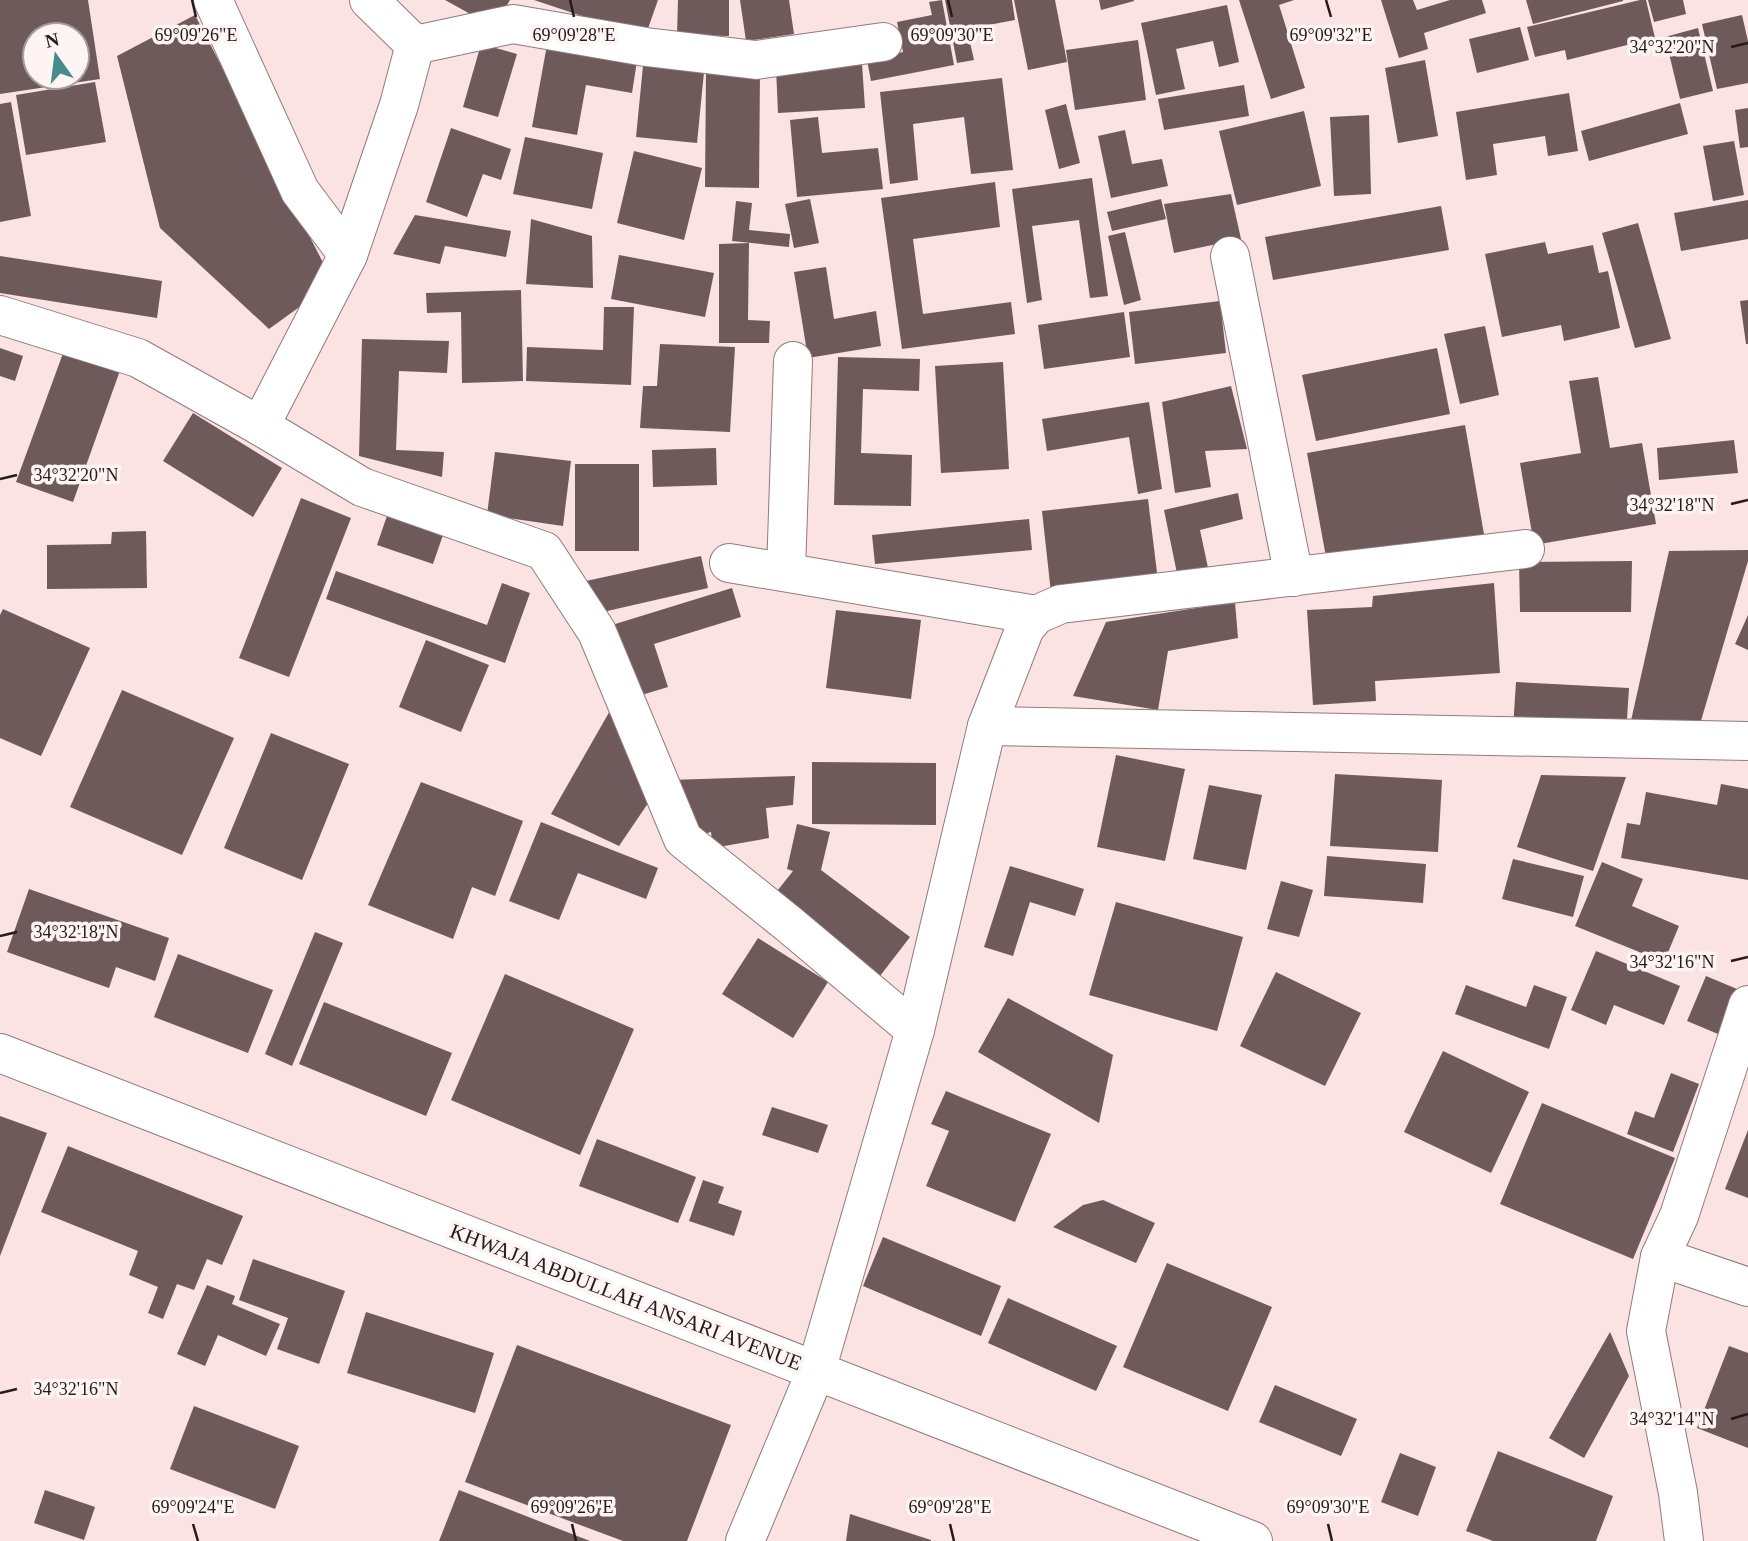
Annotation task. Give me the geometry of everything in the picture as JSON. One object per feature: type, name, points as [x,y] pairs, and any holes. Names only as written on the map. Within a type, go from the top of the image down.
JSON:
[{"type":"street","points":[[213,0],[300,191],[348,255]]},
{"type":"street","points":[[369,0],[415,45]]},
{"type":"street","points":[[415,45],[513,24],[646,47],[756,60],[883,42]]},
{"type":"street","points":[[260,426],[348,255],[399,105],[415,45]]},
{"type":"street","points":[[1230,256],[1294,577]]},
{"type":"street","points":[[0,315],[138,358],[362,486],[544,551],[597,632],[682,839],[915,1030]]},
{"type":"street","points":[[786,572],[793,361]]},
{"type":"street","points":[[745,1541],[816,1371],[915,1030],[987,726],[1025,628],[1036,615],[1061,604],[1525,549]]},
{"type":"street","points":[[729,563],[1036,615]]},
{"type":"street","points":[[987,726],[1748,741]]},
{"type":"street","points":[[1684,1541],[1678,1493],[1646,1331],[1660,1257],[1679,1216],[1748,1005]]},
{"type":"street","name":"KHWAJA ABDULLAH ANSARI AVENUE","points":[[0,1053],[1252,1541]]},
{"type":"street","points":[[1660,1257],[1748,1287]]},
{"type":"building","points":[[0,0],[88,0],[100,79],[91,80],[91,21],[21,21],[21,91],[0,94]]},
{"type":"building","points":[[445,0],[510,0],[494,27]]},
{"type":"building","points":[[534,0],[658,0],[645,37]]},
{"type":"building","points":[[678,0],[729,0],[729,36],[677,35]]},
{"type":"building","points":[[740,0],[789,0],[794,34],[746,41]]},
{"type":"building","points":[[942,0],[954,65],[871,81],[867,60],[903,52],[897,22],[932,15],[929,2]]},
{"type":"building","points":[[945,0],[1012,0],[1015,20],[967,29],[974,60],[957,63]]},
{"type":"building","points":[[1014,0],[1055,0],[1067,62],[1028,70]]},
{"type":"building","points":[[1099,0],[1134,0],[1134,1],[1101,10]]},
{"type":"building","points":[[1239,0],[1294,0],[1279,5],[1305,88],[1271,99]]},
{"type":"building","points":[[1381,0],[1413,0],[1417,10],[1450,0],[1482,0],[1486,13],[1424,33],[1428,49],[1399,58]]},
{"type":"building","points":[[1526,0],[1623,0],[1623,1],[1533,24]]},
{"type":"building","points":[[1646,0],[1655,38],[1567,60],[1565,50],[1535,57],[1527,27]]},
{"type":"building","points":[[1648,0],[1683,0],[1686,14],[1654,22]]},
{"type":"building","points":[[1227,5],[1239,62],[1219,67],[1213,41],[1176,49],[1185,89],[1156,95],[1141,23]]},
{"type":"building","points":[[195,15],[331,278],[298,308],[269,329],[160,228],[117,56]]},
{"type":"building","points":[[1742,15],[1748,41],[1748,83],[1717,89],[1702,24]]},
{"type":"building","points":[[1520,27],[1529,60],[1477,73],[1469,39]]},
{"type":"building","points":[[1698,28],[1713,91],[1680,99],[1665,37]]},
{"type":"building","points":[[1138,40],[1146,100],[1075,110],[1066,50]]},
{"type":"building","points":[[481,44],[517,54],[498,117],[463,107]]},
{"type":"building","points":[[547,45],[637,61],[632,93],[586,85],[577,135],[532,127]]},
{"type":"building","points":[[1425,60],[1438,136],[1398,143],[1385,68]]},
{"type":"building","points":[[862,64],[865,108],[778,113],[776,68]]},
{"type":"building","points":[[643,66],[704,72],[697,143],[636,137]]},
{"type":"building","points":[[706,71],[760,71],[759,188],[705,187]]},
{"type":"building","points":[[1002,78],[1013,170],[971,174],[964,117],[913,124],[918,180],[890,184],[880,92]]},
{"type":"building","points":[[95,82],[106,142],[26,155],[16,95],[40,91],[91,91],[91,83]]},
{"type":"building","points":[[1244,85],[1249,116],[1164,130],[1158,99]]},
{"type":"building","points":[[1569,93],[1578,151],[1548,156],[1545,136],[1493,144],[1497,175],[1466,180],[1456,112]]},
{"type":"building","points":[[11,102],[31,216],[0,222],[0,104]]},
{"type":"building","points":[[1680,103],[1688,134],[1589,161],[1581,131]]},
{"type":"building","points":[[1066,104],[1080,163],[1059,169],[1045,110]]},
{"type":"building","points":[[1748,108],[1748,147],[1740,148],[1735,110]]},
{"type":"building","points":[[1304,111],[1321,186],[1237,205],[1219,131]]},
{"type":"building","points":[[1369,115],[1371,194],[1334,196],[1330,117]]},
{"type":"building","points":[[818,117],[822,153],[878,148],[883,189],[797,197],[790,120]]},
{"type":"building","points":[[451,128],[511,149],[501,180],[483,174],[467,217],[426,202]]},
{"type":"building","points":[[1125,130],[1132,164],[1162,159],[1168,186],[1111,198],[1098,136]]},
{"type":"building","points":[[525,137],[603,153],[592,209],[513,194]]},
{"type":"building","points":[[1734,141],[1744,195],[1713,201],[1703,146]]},
{"type":"building","points":[[634,151],[702,168],[684,240],[617,223]]},
{"type":"building","points":[[1092,178],[1108,296],[1090,298],[1079,220],[1032,226],[1042,300],[1027,303],[1012,189]]},
{"type":"building","points":[[995,182],[1000,227],[913,239],[923,314],[1011,302],[1015,334],[902,349],[881,198]]},
{"type":"building","points":[[1231,194],[1241,239],[1174,253],[1164,204]]},
{"type":"building","points":[[810,199],[819,243],[794,248],[785,204]]},
{"type":"building","points":[[1161,199],[1166,219],[1112,231],[1107,212]]},
{"type":"building","points":[[1748,200],[1748,239],[1681,251],[1674,213]]},
{"type":"building","points":[[736,201],[752,203],[749,230],[790,234],[789,247],[732,241]]},
{"type":"building","points":[[1441,206],[1449,250],[1273,280],[1265,237]]},
{"type":"building","points":[[415,215],[511,231],[506,257],[445,246],[440,264],[393,254]]},
{"type":"building","points":[[531,219],[592,236],[593,288],[526,284]]},
{"type":"building","points":[[1638,223],[1671,339],[1635,348],[1602,233]]},
{"type":"building","points":[[1125,232],[1141,300],[1124,305],[1108,236]]},
{"type":"building","points":[[1545,242],[1548,254],[1593,245],[1599,273],[1608,271],[1620,328],[1564,341],[1561,325],[1502,337],[1485,254]]},
{"type":"building","points":[[749,243],[748,320],[770,321],[769,343],[719,343],[719,244]]},
{"type":"building","points":[[619,255],[714,273],[705,317],[611,299]]},
{"type":"building","points":[[0,256],[162,281],[157,318],[0,293]]},
{"type":"building","points":[[826,267],[834,319],[876,311],[881,346],[808,358],[794,272]]},
{"type":"building","points":[[521,290],[523,381],[462,383],[461,312],[427,313],[426,293]]},
{"type":"building","points":[[1748,300],[1748,344],[1746,344],[1740,301]]},
{"type":"building","points":[[1220,301],[1226,353],[1135,364],[1129,312]]},
{"type":"building","points":[[604,307],[634,307],[631,385],[526,381],[527,347],[603,350]]},
{"type":"building","points":[[1124,312],[1130,357],[1044,369],[1038,325]]},
{"type":"building","points":[[1485,326],[1499,395],[1460,404],[1444,334]]},
{"type":"building","points":[[362,339],[449,341],[447,373],[399,371],[396,450],[444,452],[442,477],[359,456]]},
{"type":"building","points":[[660,344],[735,347],[730,432],[640,428],[643,386],[657,386]]},
{"type":"building","points":[[66,345],[122,365],[73,502],[16,482]]},
{"type":"building","points":[[0,348],[23,356],[15,381],[0,376]]},
{"type":"building","points":[[1437,348],[1450,414],[1316,441],[1302,375]]},
{"type":"building","points":[[838,357],[920,359],[919,391],[863,389],[861,453],[912,455],[911,506],[834,505]]},
{"type":"building","points":[[1003,362],[1009,469],[941,473],[935,366]]},
{"type":"building","points":[[1598,377],[1610,448],[1642,443],[1656,524],[1534,545],[1520,463],[1581,453],[1569,381]]},
{"type":"building","points":[[1231,386],[1247,449],[1205,451],[1211,487],[1175,493],[1162,402]]},
{"type":"building","points":[[1149,402],[1162,489],[1138,494],[1129,437],[1047,451],[1042,419]]},
{"type":"building","points":[[193,413],[282,468],[253,517],[163,461]]},
{"type":"building","points":[[1465,425],[1485,540],[1328,568],[1307,453]]},
{"type":"building","points":[[1734,440],[1738,473],[1659,480],[1657,448]]},
{"type":"building","points":[[716,448],[717,485],[653,487],[652,450]]},
{"type":"building","points":[[495,452],[571,461],[563,526],[487,515]]},
{"type":"building","points":[[575,464],[639,464],[639,551],[575,551]]},
{"type":"building","points":[[1238,493],[1243,519],[1200,530],[1211,582],[1180,588],[1164,510]]},
{"type":"building","points":[[301,498],[351,518],[289,677],[239,658]]},
{"type":"building","points":[[1148,499],[1159,589],[1052,602],[1042,511]]},
{"type":"building","points":[[389,510],[445,529],[433,564],[377,545]]},
{"type":"building","points":[[1029,519],[1032,550],[875,564],[872,535]]},
{"type":"building","points":[[146,531],[147,588],[47,589],[47,545],[111,544],[112,532]]},
{"type":"building","points":[[1748,550],[1748,561],[1698,731],[1628,734],[1669,551]]},
{"type":"building","points":[[701,556],[708,588],[594,614],[586,581]]},
{"type":"building","points":[[1632,561],[1631,612],[1520,612],[1519,562]]},
{"type":"building","points":[[336,571],[487,625],[502,583],[530,593],[505,663],[326,599]]},
{"type":"building","points":[[1494,583],[1500,673],[1375,681],[1376,701],[1313,705],[1307,610],[1372,607],[1373,596]]},
{"type":"building","points":[[732,588],[741,617],[654,644],[668,687],[635,697],[612,625]]},
{"type":"building","points":[[1235,602],[1238,638],[1168,651],[1158,710],[1073,696],[1106,622]]},
{"type":"building","points":[[3,609],[90,648],[41,756],[0,738],[0,615]]},
{"type":"building","points":[[836,610],[921,620],[911,699],[826,688]]},
{"type":"building","points":[[1748,615],[1748,650],[1735,644]]},
{"type":"building","points":[[426,640],[489,665],[461,732],[399,707]]},
{"type":"building","points":[[1516,682],[1629,688],[1626,734],[1513,728]]},
{"type":"building","points":[[122,690],[234,738],[182,855],[70,807]]},
{"type":"building","points":[[611,709],[657,790],[619,846],[551,814]]},
{"type":"building","points":[[271,733],[349,764],[302,880],[224,848]]},
{"type":"building","points":[[1116,755],[1185,769],[1165,861],[1097,847]]},
{"type":"building","points":[[812,762],[936,763],[936,825],[812,824]]},
{"type":"building","points":[[1335,774],[1442,780],[1438,852],[1330,846]]},
{"type":"building","points":[[1541,775],[1626,777],[1593,871],[1517,847]]},
{"type":"building","points":[[795,776],[793,805],[766,808],[769,838],[713,848],[711,832],[693,837],[670,780]]},
{"type":"building","points":[[421,782],[523,821],[495,896],[472,887],[453,939],[368,905]]},
{"type":"building","points":[[1721,784],[1748,789],[1748,880],[1621,858],[1627,823],[1640,825],[1646,792],[1717,805]]},
{"type":"building","points":[[1209,785],[1262,795],[1246,870],[1193,859]]},
{"type":"building","points":[[541,822],[658,868],[646,899],[578,873],[559,920],[509,901]]},
{"type":"building","points":[[797,824],[830,832],[821,870],[910,937],[880,976],[774,895],[793,871],[787,869]]},
{"type":"building","points":[[1327,856],[1426,864],[1423,903],[1324,896]]},
{"type":"building","points":[[1513,859],[1584,876],[1573,917],[1502,899]]},
{"type":"building","points":[[1602,862],[1643,879],[1632,906],[1679,926],[1664,962],[1575,926]]},
{"type":"building","points":[[1010,866],[1084,889],[1075,916],[1030,902],[1013,956],[984,947]]},
{"type":"building","points":[[1281,881],[1313,890],[1299,937],[1267,929]]},
{"type":"building","points":[[29,889],[169,938],[155,981],[116,967],[109,988],[7,952]]},
{"type":"building","points":[[1116,902],[1243,937],[1217,1031],[1089,995]]},
{"type":"building","points":[[315,932],[343,943],[292,1066],[265,1054]]},
{"type":"building","points":[[758,938],[828,982],[793,1038],[722,994]]},
{"type":"building","points":[[1596,951],[1680,986],[1664,1025],[1614,1005],[1606,1025],[1571,1010]]},
{"type":"building","points":[[178,954],[273,990],[248,1053],[154,1017]]},
{"type":"building","points":[[1276,972],[1361,1013],[1325,1086],[1240,1046]]},
{"type":"building","points":[[505,974],[634,1029],[580,1155],[451,1100]]},
{"type":"building","points":[[1706,976],[1737,989],[1718,1034],[1687,1021]]},
{"type":"building","points":[[1466,985],[1526,1007],[1534,985],[1567,997],[1549,1049],[1455,1014]]},
{"type":"building","points":[[1008,998],[1113,1055],[1099,1123],[978,1052]]},
{"type":"building","points":[[324,1002],[452,1053],[426,1116],[299,1064]]},
{"type":"building","points":[[1443,1051],[1529,1092],[1491,1173],[1404,1132]]},
{"type":"building","points":[[1671,1073],[1699,1084],[1673,1152],[1627,1134],[1635,1111],[1654,1118]]},
{"type":"building","points":[[946,1091],[1051,1134],[1015,1222],[926,1186],[949,1131],[931,1124]]},
{"type":"building","points":[[1542,1103],[1675,1158],[1633,1259],[1500,1204]]},
{"type":"building","points":[[772,1107],[828,1125],[818,1153],[762,1135]]},
{"type":"building","points":[[0,1116],[47,1133],[0,1256]]},
{"type":"building","points":[[1748,1130],[1748,1198],[1725,1189]]},
{"type":"building","points":[[597,1139],[696,1177],[678,1223],[579,1186]]},
{"type":"building","points":[[68,1146],[243,1216],[222,1265],[207,1259],[194,1290],[177,1284],[163,1319],[148,1313],[158,1287],[129,1275],[138,1251],[41,1212]]},
{"type":"building","points":[[703,1180],[724,1187],[718,1203],[742,1211],[734,1236],[689,1221]]},
{"type":"building","points":[[1103,1200],[1155,1223],[1136,1263],[1053,1227],[1083,1205]]},
{"type":"building","points":[[883,1237],[1001,1286],[981,1336],[863,1286]]},
{"type":"building","points":[[253,1259],[345,1291],[319,1364],[277,1349],[288,1318],[239,1300]]},
{"type":"building","points":[[1167,1263],[1272,1307],[1228,1411],[1123,1367]]},
{"type":"building","points":[[207,1285],[235,1296],[232,1304],[280,1324],[266,1356],[218,1335],[205,1366],[177,1354]]},
{"type":"building","points":[[1008,1298],[1117,1346],[1096,1391],[988,1343]]},
{"type":"building","points":[[366,1312],[494,1353],[475,1413],[347,1373]]},
{"type":"building","points":[[1610,1332],[1629,1376],[1584,1458],[1549,1438]]},
{"type":"building","points":[[517,1345],[731,1425],[687,1541],[623,1541],[465,1482]]},
{"type":"building","points":[[1729,1346],[1748,1353],[1748,1448],[1697,1428]]},
{"type":"building","points":[[1275,1385],[1357,1419],[1341,1456],[1259,1422]]},
{"type":"building","points":[[194,1406],[299,1446],[275,1509],[170,1469]]},
{"type":"building","points":[[1498,1451],[1613,1496],[1596,1541],[1493,1541],[1466,1531]]},
{"type":"building","points":[[1400,1453],[1436,1467],[1418,1516],[1381,1502]]},
{"type":"building","points":[[45,1490],[95,1507],[84,1540],[34,1523]]},
{"type":"building","points":[[459,1490],[590,1541],[439,1541]]},
{"type":"building","points":[[850,1514],[931,1540],[931,1541],[846,1541]]}]
